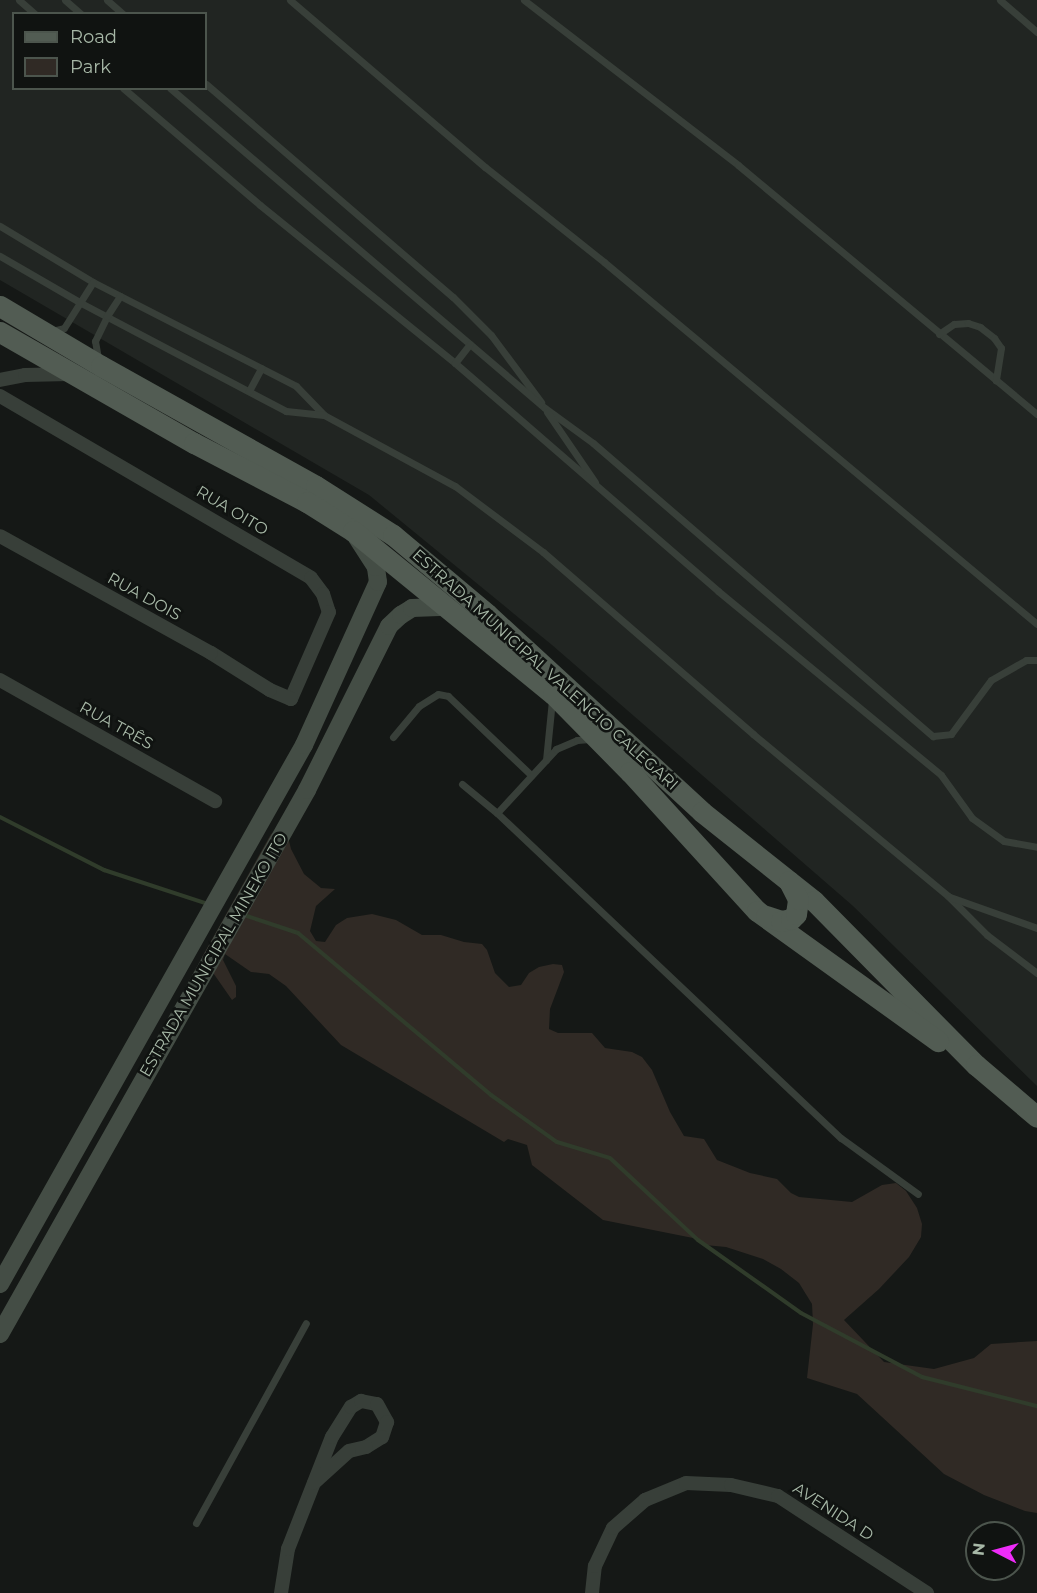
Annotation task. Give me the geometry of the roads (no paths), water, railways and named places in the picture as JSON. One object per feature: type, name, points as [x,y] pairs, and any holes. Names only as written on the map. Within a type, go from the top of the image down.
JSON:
[{"type":"main road","name":"ESTRADA MUNICIPAL VALENCIO CALEGARI","points":[[0,306],[101,366],[306,481],[393,535],[487,614],[702,812],[786,877],[828,913],[880,969],[976,1065],[1037,1117]]},
{"type":"main road","name":"ESTRADA MUNICIPAL VALENCIO CALEGARI","points":[[0,332],[194,443],[307,502],[353,531],[553,694],[598,739],[757,911],[875,993],[950,1050],[976,1065]]},
{"type":"main road","points":[[757,911],[775,920],[794,917],[798,910],[798,899],[786,877]]},
{"type":"street","points":[[0,380],[25,375],[74,374]]},
{"type":"street","name":"RUA OITO","points":[[0,396],[311,578],[323,594],[329,612],[324,628],[291,699],[270,690]]},
{"type":"street","name":"ESTRADA MUNICIPAL MINEKO ITO","points":[[4,1277],[304,745],[378,582],[376,567],[353,531]]},
{"type":"street","name":"RUA DOIS","points":[[0,536],[211,653],[270,690]]},
{"type":"street","name":"ESTRADA MUNICIPAL MINEKO ITO","points":[[0,1334],[308,790],[389,626],[412,608],[446,607]]},
{"type":"street","name":"RUA TRÊS","points":[[0,680],[215,801]]},
{"type":"street","points":[[4,1277],[16,1266],[23,1266],[27,1276],[26,1288]]},
{"type":"street","points":[[281,1593],[288,1549],[332,1437],[351,1407],[361,1401],[377,1404],[387,1422],[382,1437],[366,1447],[349,1451],[314,1483]]},
{"type":"street","name":"AVENIDA D","points":[[592,1593],[595,1566],[613,1528],[645,1500],[686,1483],[731,1485],[778,1496],[927,1593]]},
{"type":"lane","points":[[19,0],[32,12]]},
{"type":"lane","points":[[64,0],[79,12]]},
{"type":"lane","points":[[107,0],[121,12]]},
{"type":"lane","points":[[290,0],[485,167],[604,262],[1037,624]]},
{"type":"lane","points":[[524,0],[738,165],[1037,414]]},
{"type":"lane","points":[[1000,0],[1037,32]]},
{"type":"lane","points":[[207,85],[453,297],[491,335],[545,408],[601,492]]},
{"type":"lane","points":[[125,90],[260,205],[455,363],[601,492],[941,775],[972,818],[1004,841],[1037,847]]},
{"type":"lane","points":[[172,90],[545,408],[593,443],[933,736],[951,734],[991,680],[1026,660],[1037,660]]},
{"type":"lane","points":[[0,226],[93,282],[296,386],[324,415],[455,486],[543,552],[753,734],[948,896],[987,935],[1037,973]]},
{"type":"lane","points":[[0,256],[81,303],[286,411],[324,415]]},
{"type":"lane","points":[[46,333],[64,328],[93,282]]},
{"type":"lane","points":[[101,366],[94,349],[95,341],[106,316],[120,296]]},
{"type":"lane","points":[[939,334],[954,324],[968,323],[980,327],[994,338],[1001,348],[996,381]]},
{"type":"lane","points":[[455,363],[470,344]]},
{"type":"lane","points":[[249,391],[261,368]]},
{"type":"lane","points":[[393,737],[419,706],[438,694],[448,696],[531,775]]},
{"type":"lane","points":[[546,760],[553,694]]},
{"type":"lane","points":[[497,813],[556,749],[577,740],[598,739]]},
{"type":"lane","points":[[462,784],[497,813],[841,1138],[918,1194]]},
{"type":"lane","points":[[948,896],[1037,928]]},
{"type":"lane","points":[[196,1523],[306,1323]]},
{"type":"waterway","points":[[0,817],[104,870],[208,904]]},
{"type":"waterway","points":[[244,915],[298,933],[491,1095],[557,1142],[610,1158],[698,1240],[801,1313],[922,1377],[1037,1406]]}]
